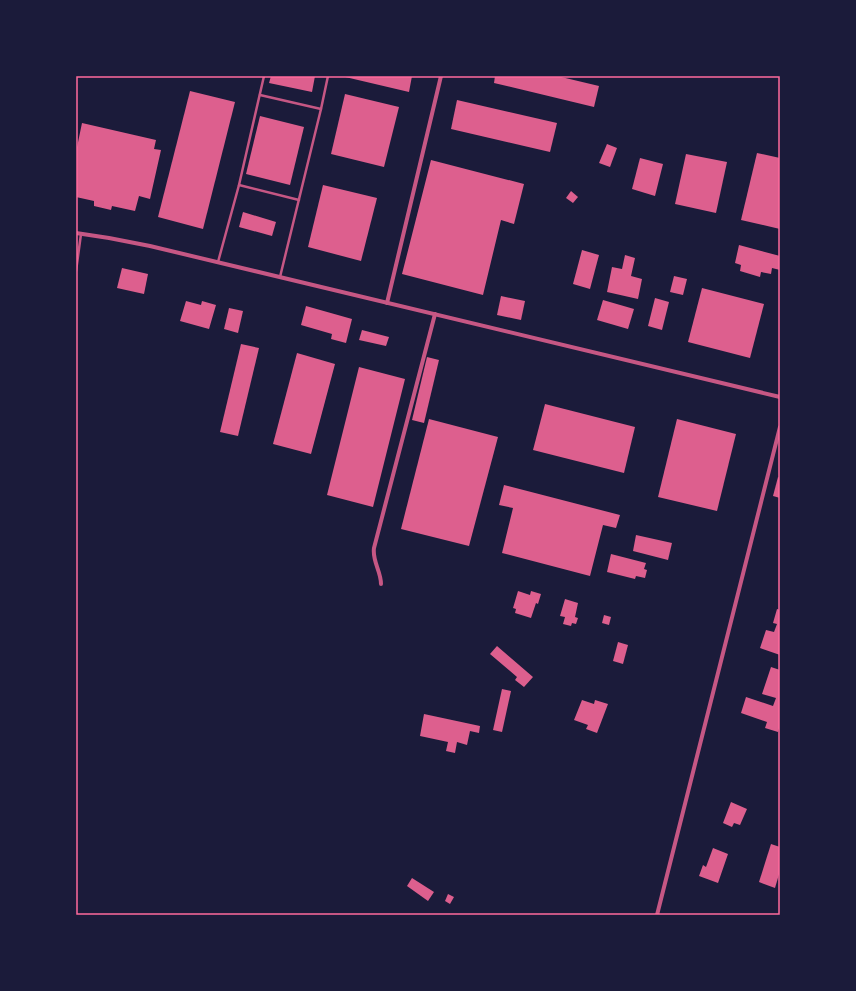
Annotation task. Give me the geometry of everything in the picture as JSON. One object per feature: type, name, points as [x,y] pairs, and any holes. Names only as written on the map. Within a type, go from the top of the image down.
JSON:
[{"type":"street","points":[[387,303],[441,76]]},
{"type":"street","points":[[78,234],[126,241],[780,397]]},
{"type":"street","points":[[381,584],[374,560],[374,548],[435,314]]},
{"type":"street","points":[[657,915],[780,427]]},
{"type":"lane","points":[[218,263],[239,185],[264,76]]},
{"type":"lane","points":[[280,277],[328,76]]},
{"type":"lane","points":[[260,95],[321,109]]},
{"type":"lane","points":[[239,185],[299,200]]},
{"type":"lane","points":[[76,271],[78,234]]},
{"type":"building","points":[[271,76],[315,76],[312,92],[269,83]]},
{"type":"building","points":[[341,76],[412,76],[409,92]]},
{"type":"building","points":[[495,76],[557,76],[599,86],[594,107],[494,83]]},
{"type":"building","points":[[190,91],[235,102],[203,229],[158,217]]},
{"type":"building","points":[[345,94],[399,107],[384,167],[331,154]]},
{"type":"building","points":[[457,100],[557,123],[550,152],[451,129]]},
{"type":"building","points":[[260,116],[304,127],[290,185],[246,174]]},
{"type":"building","points":[[82,123],[156,140],[154,149],[161,150],[150,199],[139,196],[135,211],[112,206],[111,210],[94,206],[94,201],[76,197],[76,152]]},
{"type":"building","points":[[607,144],[617,148],[610,167],[599,163]]},
{"type":"building","points":[[757,153],[780,158],[780,229],[741,220]]},
{"type":"building","points":[[686,154],[727,162],[716,213],[675,204]]},
{"type":"building","points":[[640,158],[663,164],[655,196],[632,189]]},
{"type":"building","points":[[431,160],[524,184],[514,224],[501,220],[483,295],[402,274]]},
{"type":"building","points":[[323,185],[377,198],[361,261],[308,247]]},
{"type":"building","points":[[571,191],[578,197],[573,203],[566,198]]},
{"type":"building","points":[[243,212],[276,222],[272,236],[239,227]]},
{"type":"building","points":[[739,245],[780,256],[780,270],[772,268],[771,274],[761,272],[760,277],[740,271],[741,265],[735,263]]},
{"type":"building","points":[[582,250],[599,255],[590,289],[573,284]]},
{"type":"building","points":[[625,255],[635,258],[631,276],[642,279],[638,299],[607,292],[612,267],[622,269]]},
{"type":"building","points":[[122,268],[148,274],[144,294],[117,288]]},
{"type":"building","points":[[674,276],[687,279],[683,295],[670,292]]},
{"type":"building","points":[[702,288],[764,304],[750,358],[688,342]]},
{"type":"building","points":[[501,296],[525,301],[521,320],[497,315]]},
{"type":"building","points":[[655,298],[669,302],[662,330],[648,326]]},
{"type":"building","points":[[603,300],[634,309],[628,329],[597,320]]},
{"type":"building","points":[[186,301],[201,305],[202,301],[216,305],[209,329],[180,321]]},
{"type":"building","points":[[306,306],[352,319],[346,343],[331,339],[332,334],[301,325]]},
{"type":"building","points":[[229,308],[243,311],[238,333],[224,329]]},
{"type":"building","points":[[362,330],[389,337],[386,346],[359,340]]},
{"type":"building","points":[[241,344],[259,348],[238,436],[220,432]]},
{"type":"building","points":[[297,353],[335,364],[311,454],[273,444]]},
{"type":"building","points":[[427,357],[439,360],[424,423],[412,420]]},
{"type":"building","points":[[359,367],[405,379],[373,507],[327,495]]},
{"type":"building","points":[[545,404],[635,427],[624,473],[533,450]]},
{"type":"building","points":[[429,419],[498,437],[469,546],[401,529]]},
{"type":"building","points":[[677,419],[736,434],[717,511],[658,497]]},
{"type":"building","points":[[778,477],[780,478],[780,498],[773,496]]},
{"type":"building","points":[[504,485],[620,515],[616,528],[603,525],[590,576],[502,553],[513,508],[499,505]]},
{"type":"building","points":[[636,535],[672,543],[668,560],[633,551]]},
{"type":"building","points":[[611,554],[646,563],[644,569],[647,570],[645,578],[636,576],[635,579],[607,572]]},
{"type":"building","points":[[518,591],[530,595],[531,591],[541,594],[531,618],[515,613],[516,609],[513,608]]},
{"type":"building","points":[[565,599],[578,603],[575,617],[578,618],[576,624],[572,623],[571,626],[563,624],[565,617],[560,616]]},
{"type":"building","points":[[777,609],[780,610],[780,655],[760,648],[766,630],[774,632],[777,624],[773,623]]},
{"type":"building","points":[[604,615],[611,617],[609,625],[602,623]]},
{"type":"building","points":[[618,642],[628,645],[623,664],[613,661]]},
{"type":"building","points":[[497,646],[533,677],[524,687],[515,680],[517,677],[490,654]]},
{"type":"building","points":[[771,667],[780,670],[780,725],[778,732],[765,728],[767,722],[741,713],[746,697],[773,706],[776,698],[762,694]]},
{"type":"building","points":[[502,689],[511,691],[502,732],[493,730]]},
{"type":"building","points":[[582,700],[594,704],[595,700],[608,704],[597,733],[586,729],[588,725],[574,720]]},
{"type":"building","points":[[424,714],[480,726],[479,733],[470,731],[467,745],[457,742],[455,753],[446,751],[448,742],[420,736]]},
{"type":"building","points":[[731,802],[747,809],[740,825],[734,823],[732,827],[723,823]]},
{"type":"building","points":[[771,844],[780,847],[780,871],[775,888],[759,882]]},
{"type":"building","points":[[713,848],[728,854],[718,883],[699,876],[703,865],[706,867]]},
{"type":"building","points":[[412,878],[434,892],[428,901],[407,886]]},
{"type":"building","points":[[448,894],[454,897],[450,904],[445,901]]}]
